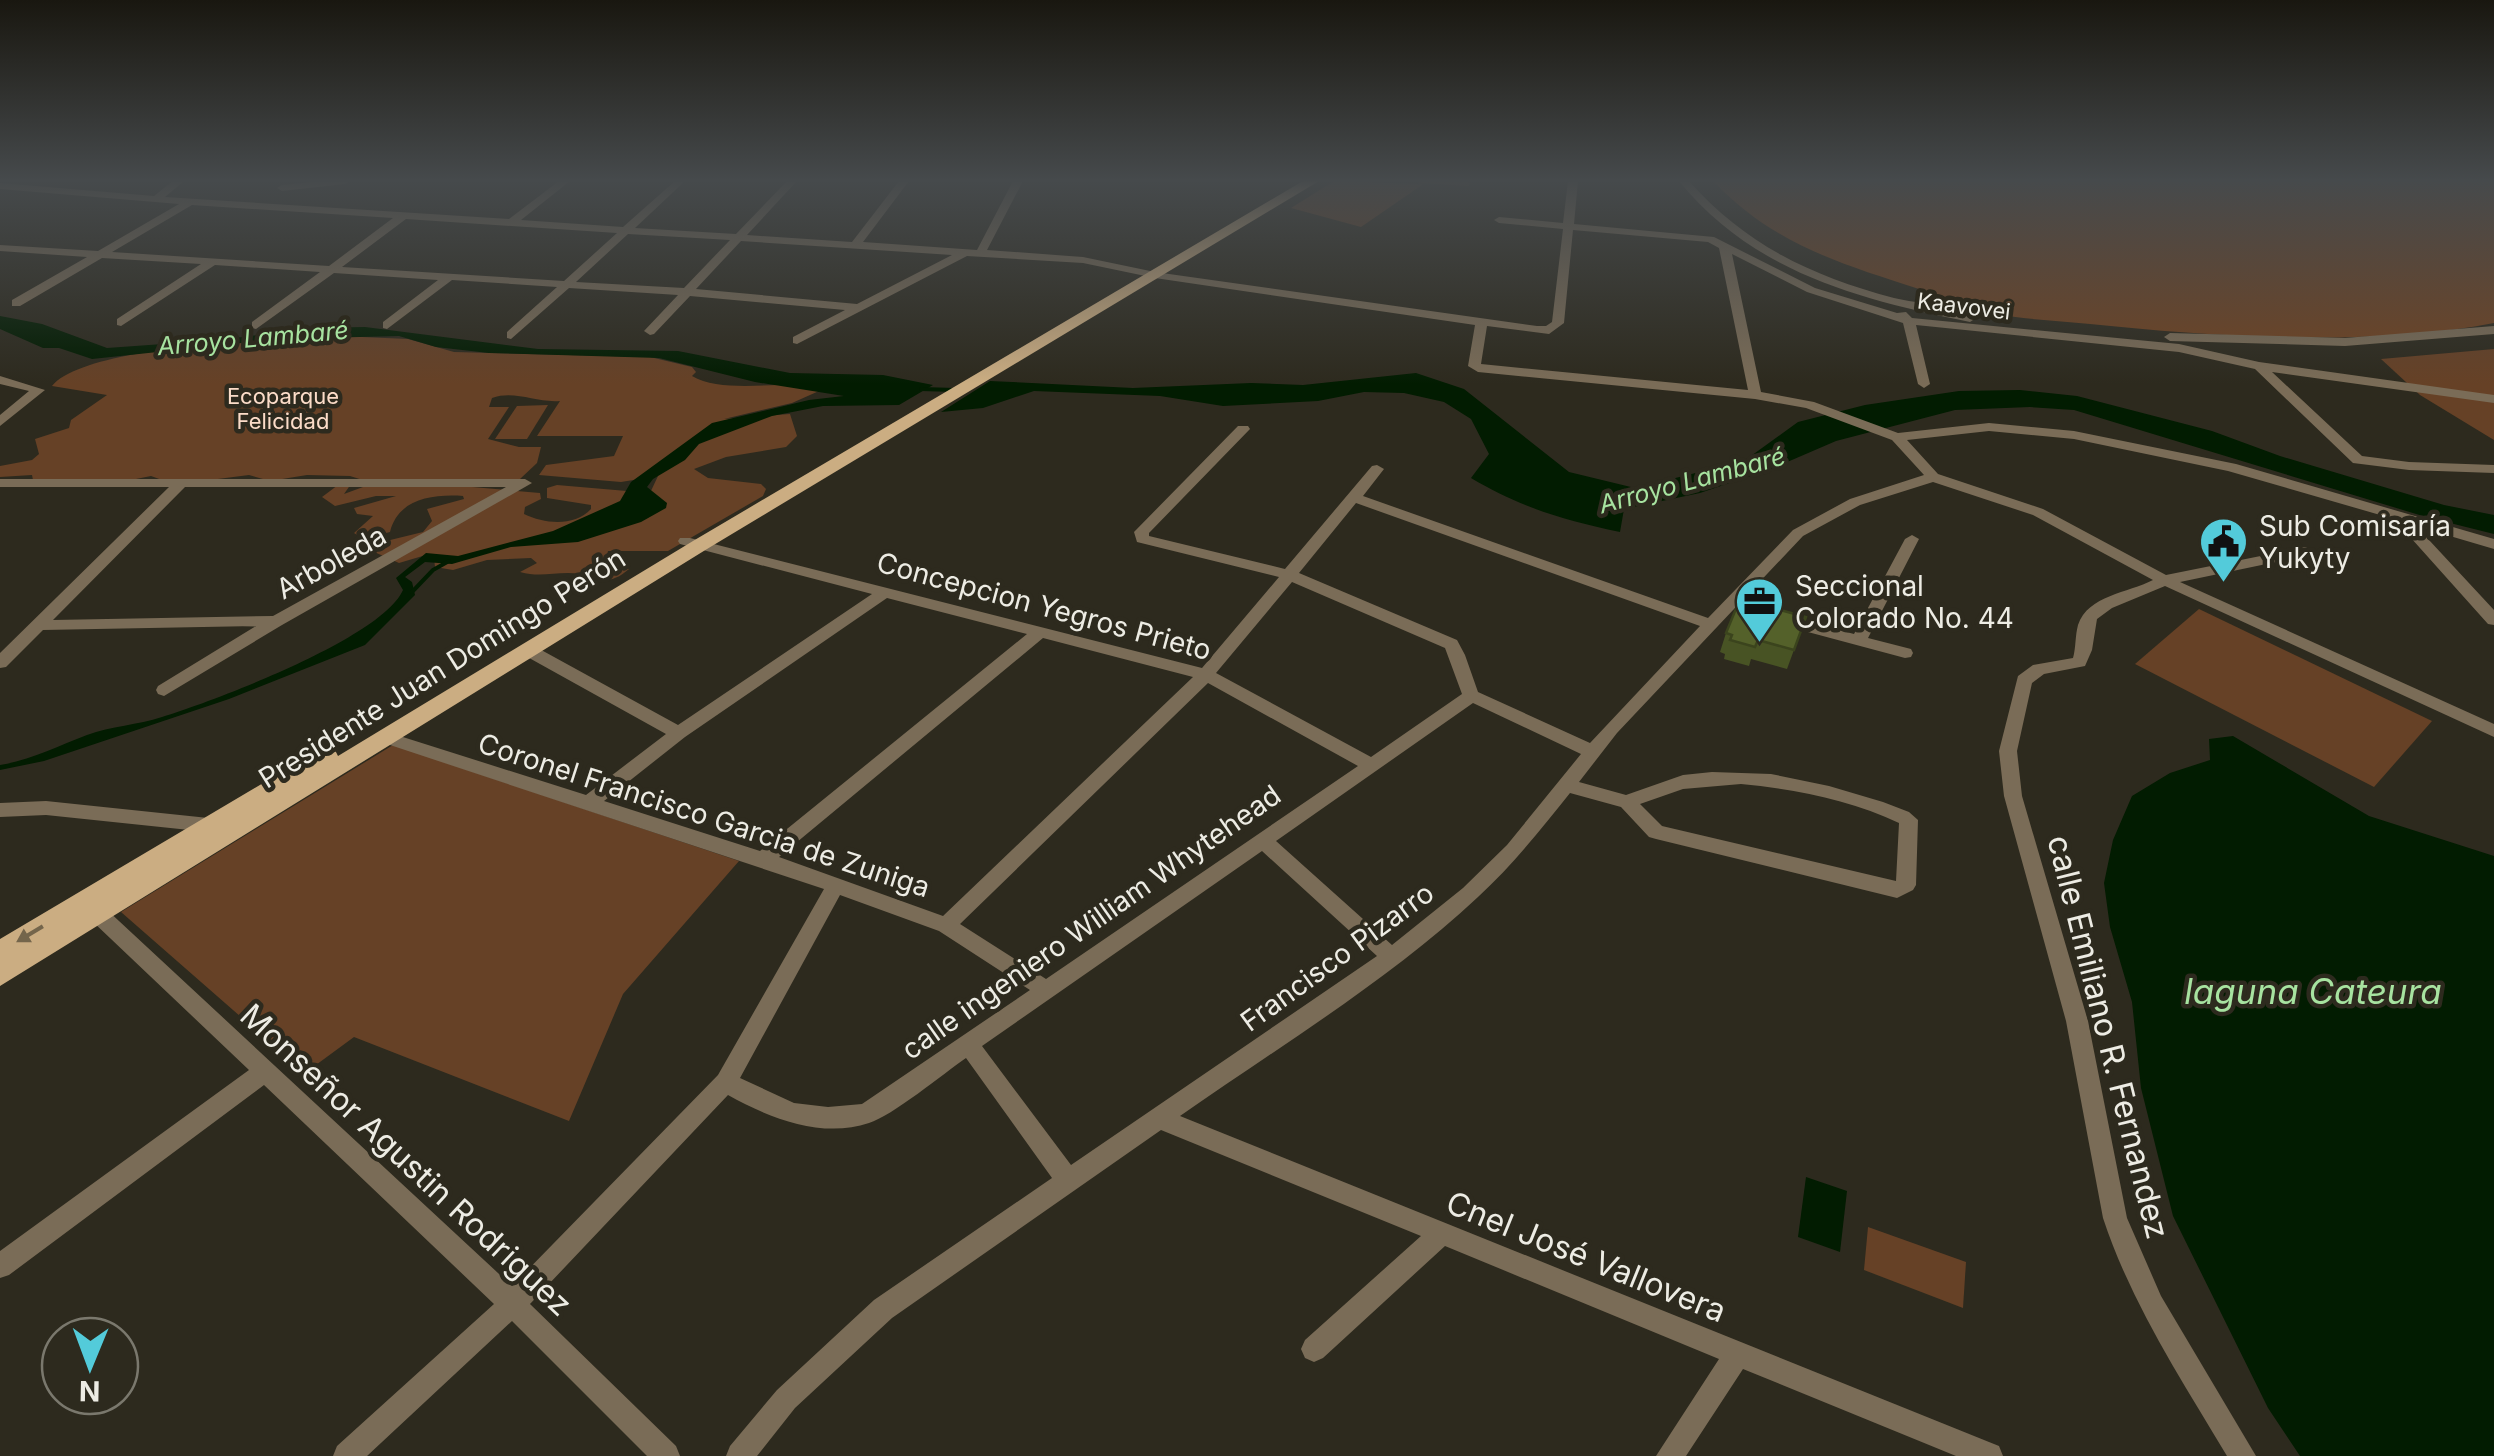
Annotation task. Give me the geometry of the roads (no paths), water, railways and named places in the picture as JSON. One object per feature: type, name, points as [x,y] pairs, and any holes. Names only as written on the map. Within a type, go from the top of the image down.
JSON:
[{"type":"main road","name":"Presidente Juan Domingo Perón","points":[[0,952],[210,825],[566,620],[894,415],[1174,249]]},
{"type":"main road","name":"Presidente Juan Domingo Perón","points":[[692,543],[918,416],[1198,249]]},
{"type":"main road","name":"Presidente Juan Domingo Perón","points":[[0,975],[528,650],[566,620]]},
{"type":"street","points":[[16,249],[686,292],[859,308]]},
{"type":"street","points":[[16,303],[111,249]]},
{"type":"street","points":[[256,325],[358,249]]},
{"type":"street","points":[[511,335],[604,249]]},
{"type":"street","points":[[650,330],[728,249]]},
{"type":"street","points":[[929,249],[1082,260],[1155,275],[1481,324],[1549,330],[1558,324],[1567,249]]},
{"type":"street","points":[[797,340],[976,249]]},
{"type":"street","points":[[1725,249],[1755,395]]},
{"type":"street","name":"Kaavovei","points":[[1733,249],[1811,290],[1909,320],[2179,348],[2259,366],[2494,398]]},
{"type":"street","points":[[1767,249],[1813,275],[1885,301],[1970,318],[2149,336],[2346,342],[2494,330]]},
{"type":"street","points":[[121,322],[212,262]]},
{"type":"street","points":[[387,325],[449,277]]},
{"type":"street","points":[[1885,301],[1909,320],[1924,384]]},
{"type":"street","points":[[1481,324],[1474,366],[1482,369],[1755,395],[1809,405],[1893,435],[1989,427],[2057,432],[2231,467],[2494,544]]},
{"type":"street","points":[[2259,366],[2358,460],[2494,469]]},
{"type":"street","points":[[0,380],[39,390],[0,422]]},
{"type":"street","points":[[1243,429],[1140,536],[1142,539],[1289,574],[1450,644],[1456,650],[1462,683],[1472,696],[1592,752]]},
{"type":"street","points":[[1893,435],[1933,478],[2038,512],[2164,580],[2494,731]]},
{"type":"street","points":[[946,925],[1206,675],[1377,469]]},
{"type":"street","name":"Francisco Pizarro","points":[[740,1456],[786,1399],[883,1309],[1392,957],[1470,893],[1514,850],[1592,752],[1712,625],[1747,610],[1798,533],[1855,502],[1933,478]]},
{"type":"street","name":"Arboleda","points":[[164,690],[276,621],[525,482],[180,484]]},
{"type":"street","points":[[0,484],[180,484]]},
{"type":"street","points":[[0,663],[180,484]]},
{"type":"street","points":[[1354,497],[1712,625]]},
{"type":"street","points":[[2398,515],[2494,620]]},
{"type":"street","points":[[1858,641],[1912,539]]},
{"type":"street","name":"Concepcion Yegros Prieto","points":[[692,543],[1206,675],[1372,765]]},
{"type":"street","points":[[2164,580],[2305,552]]},
{"type":"street","name":"calle Emiliano R. Fernandez","points":[[2164,580],[2150,590],[2093,612],[2084,626],[2086,646],[2079,662],[2039,669],[2024,680],[2008,751],[2014,796],[2088,1067],[2115,1218],[2152,1305],[2242,1456]]},
{"type":"street","points":[[587,804],[679,734],[885,592]]},
{"type":"street","points":[[1747,610],[1905,653]]},
{"type":"street","points":[[38,626],[276,621]]},
{"type":"street","points":[[763,859],[1040,632]]},
{"type":"street","points":[[528,650],[679,734]]},
{"type":"street","name":"calle ingeniero William Whytehead","points":[[726,1082],[766,1106],[830,1121],[867,1114],[1472,696]]},
{"type":"street","name":"Coronel Francisco Garcia de Zuniga","points":[[387,738],[763,859],[946,925],[1046,990]]},
{"type":"street","points":[[1566,785],[1628,802],[1656,832],[1897,890],[1906,885],[1909,820],[1824,790],[1743,777],[1711,777],[1650,791],[1628,802]]},
{"type":"street","points":[[0,810],[46,808],[238,828]]},
{"type":"street","points":[[1262,840],[1392,957]]},
{"type":"street","points":[[347,1456],[512,1304],[726,1082],[836,885]]},
{"type":"street","name":"Monseñor Agustin Rodriguez","points":[[98,914],[512,1304],[666,1456]]},
{"type":"street","points":[[968,1044],[1067,1179]]},
{"type":"street","points":[[0,1266],[265,1071]]},
{"type":"street","name":"Cnel José Vallovera","points":[[1158,1118],[1989,1456]]},
{"type":"street","points":[[1314,1348],[1442,1233]]},
{"type":"street","points":[[1670,1456],[1738,1354]]},
{"type":"water","points":[[0,316],[42,324],[107,348],[313,328],[365,327],[538,349],[678,351],[790,373],[883,375],[933,385],[899,405],[823,406],[772,416],[699,444],[685,460],[653,479],[647,487],[667,503],[666,508],[641,522],[578,542],[511,547],[452,564],[425,562],[405,577],[412,582],[415,595],[365,645],[229,699],[44,761],[0,770],[0,765],[96,732],[186,709],[294,666],[364,628],[389,609],[403,590],[396,578],[426,553],[458,556],[553,531],[620,501],[631,482],[712,423],[809,400],[844,396],[755,382],[659,358],[489,353],[436,347],[399,336],[280,339],[92,359],[59,348],[43,348],[0,329]]},
{"type":"water","points":[[1416,373],[1464,389],[1569,472],[1635,488],[1744,461],[1798,422],[1865,405],[1959,391],[2020,390],[2077,396],[2212,431],[2280,456],[2444,505],[2494,515],[2494,534],[2074,410],[1955,410],[1836,441],[1700,493],[1624,509],[1620,532],[1543,512],[1471,478],[1489,454],[1471,419],[1444,402],[1404,393],[1364,392],[1318,401],[1223,406],[1160,396],[1034,391],[983,408],[941,412],[990,381],[1133,388],[1303,385]]},
{"type":"water","name":"laguna Cateura","points":[[2233,736],[2369,816],[2494,856],[2494,1456],[2300,1456],[2268,1408],[2173,1216],[2141,1088],[2132,1002],[2110,927],[2104,883],[2113,840],[2132,796],[2170,773],[2210,760],[2209,739]]},
{"type":"water","points":[[1806,1177],[1847,1191],[1840,1252],[1798,1237]]},
{"type":"waterway","name":"Arroyo Lambaré","points":[[921,389],[955,390]]},
{"type":"waterway","points":[[412,592],[433,570],[449,561]]},
{"type":"place","name":"Sub Comisaría Yukyty","points":[[2224,584]]},
{"type":"place","name":"Seccional Colorado No. 44","points":[[1760,644]]},
{"type":"park label","name":"Ecoparque Felicidad","points":[[283,408]]}]
